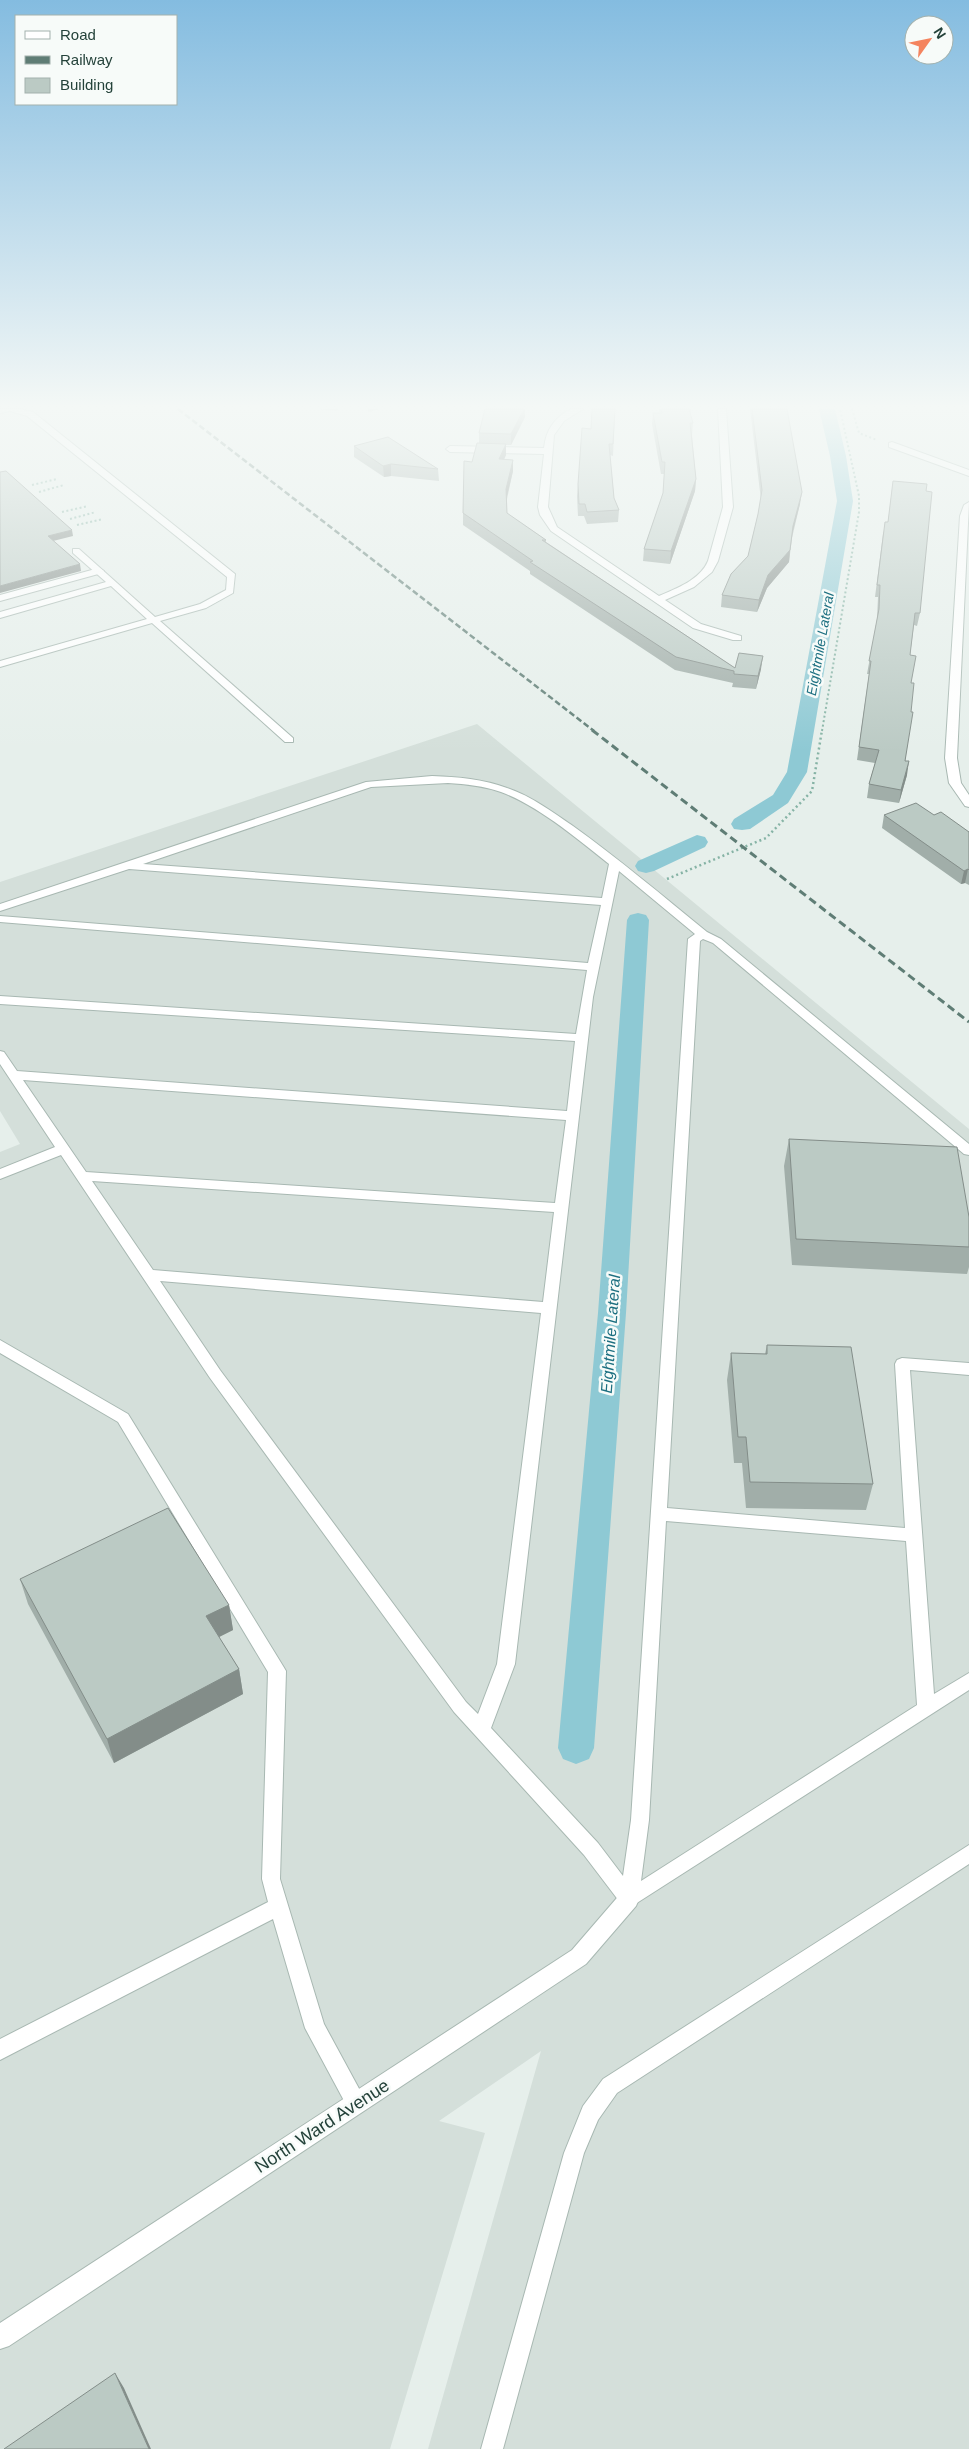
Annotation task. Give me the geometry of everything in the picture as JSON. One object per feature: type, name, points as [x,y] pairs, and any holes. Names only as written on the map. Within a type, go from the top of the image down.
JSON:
[{"type":"street","points":[[550,523],[554,529],[697,626],[737,638]]},
{"type":"street","points":[[657,600],[691,585],[709,570],[723,523]]},
{"type":"street","points":[[964,523],[952,770],[956,783],[969,804]]},
{"type":"street","points":[[0,598],[99,571]]},
{"type":"street","name":"North Ward Avenue","points":[[0,2337],[579,1957],[629,1899]]},
{"type":"lane","points":[[0,664],[203,606],[230,591],[232,576],[166,523]]},
{"type":"lane","points":[[76,551],[289,740]]},
{"type":"lane","points":[[0,615],[114,583]]},
{"type":"lane","points":[[0,908],[370,784],[414,778],[455,781],[495,788],[527,800],[615,862],[703,934],[717,941],[969,1151]]},
{"type":"lane","points":[[481,1730],[506,1664],[582,1038],[593,967],[615,862]]},
{"type":"lane","points":[[126,866],[608,902]]},
{"type":"lane","points":[[0,919],[593,967]]},
{"type":"lane","points":[[629,1899],[640,1820],[694,939],[703,934]]},
{"type":"lane","points":[[0,1000],[582,1038]]},
{"type":"lane","points":[[0,1055],[215,1374],[460,1707],[591,1849],[629,1899]]},
{"type":"lane","points":[[14,1075],[572,1116]]},
{"type":"lane","points":[[0,1174],[63,1149]]},
{"type":"lane","points":[[81,1176],[561,1208]]},
{"type":"lane","points":[[148,1275],[549,1308]]},
{"type":"lane","points":[[0,1346],[124,1418],[277,1671],[271,1880],[315,2028],[356,2103]]},
{"type":"lane","points":[[926,1709],[902,1364],[969,1369]]},
{"type":"lane","points":[[659,1514],[914,1535]]},
{"type":"lane","points":[[629,1899],[969,1681]]},
{"type":"lane","points":[[492,2449],[574,2153],[590,2113],[610,2086],[969,1854]]},
{"type":"lane","points":[[0,2050],[279,1906]]},
{"type":"path","points":[[77,525],[85,523]]},
{"type":"path","points":[[667,879],[766,838],[812,791],[857,523]]},
{"type":"shaded area","points":[[477,724],[969,1129],[969,2449],[428,2449],[541,2051],[439,2121],[485,2133],[390,2449],[0,2449],[0,1152],[20,1144],[0,1111],[0,882]]},
{"type":"building","points":[[0,523],[64,523],[72,530],[48,536],[80,564],[0,586]]},
{"type":"building","points":[[478,523],[522,523],[546,540],[542,540],[735,668],[739,653],[763,656],[758,676],[734,674],[734,671],[676,657],[530,562],[533,561]]},
{"type":"building","points":[[653,523],[681,523],[671,551],[644,549]]},
{"type":"building","points":[[756,523],[794,523],[790,550],[768,575],[759,600],[722,595],[731,574],[748,556]]},
{"type":"building","points":[[885,523],[929,523],[920,613],[915,613],[910,655],[916,656],[911,683],[914,683],[911,712],[913,712],[905,761],[909,761],[901,790],[869,784],[879,750],[859,747],[871,661],[869,661],[879,609],[880,585],[877,585]]},
{"type":"building","points":[[916,803],[934,815],[941,812],[969,832],[969,870],[964,871],[884,815]]},
{"type":"building","points":[[789,1139],[957,1147],[969,1217],[969,1247],[796,1239]]},
{"type":"building","points":[[767,1345],[851,1347],[873,1484],[750,1482],[746,1437],[738,1437],[731,1353],[767,1354]]},
{"type":"building","points":[[168,1508],[229,1605],[206,1616],[239,1669],[107,1739],[20,1579]]},
{"type":"building","points":[[115,2373],[149,2449],[4,2449]]},
{"type":"waterway","name":"Eightmile Lateral","points":[[742,824],[781,799],[797,772],[841,523]]},
{"type":"waterway","name":"Eightmile Lateral","points":[[646,866],[697,842]]},
{"type":"waterway","name":"Eightmile Lateral","points":[[576,1748],[612,1313],[638,920]]},
{"type":"railway","points":[[326,523],[594,731]]},
{"type":"railway","points":[[592,730],[969,1022]]}]
